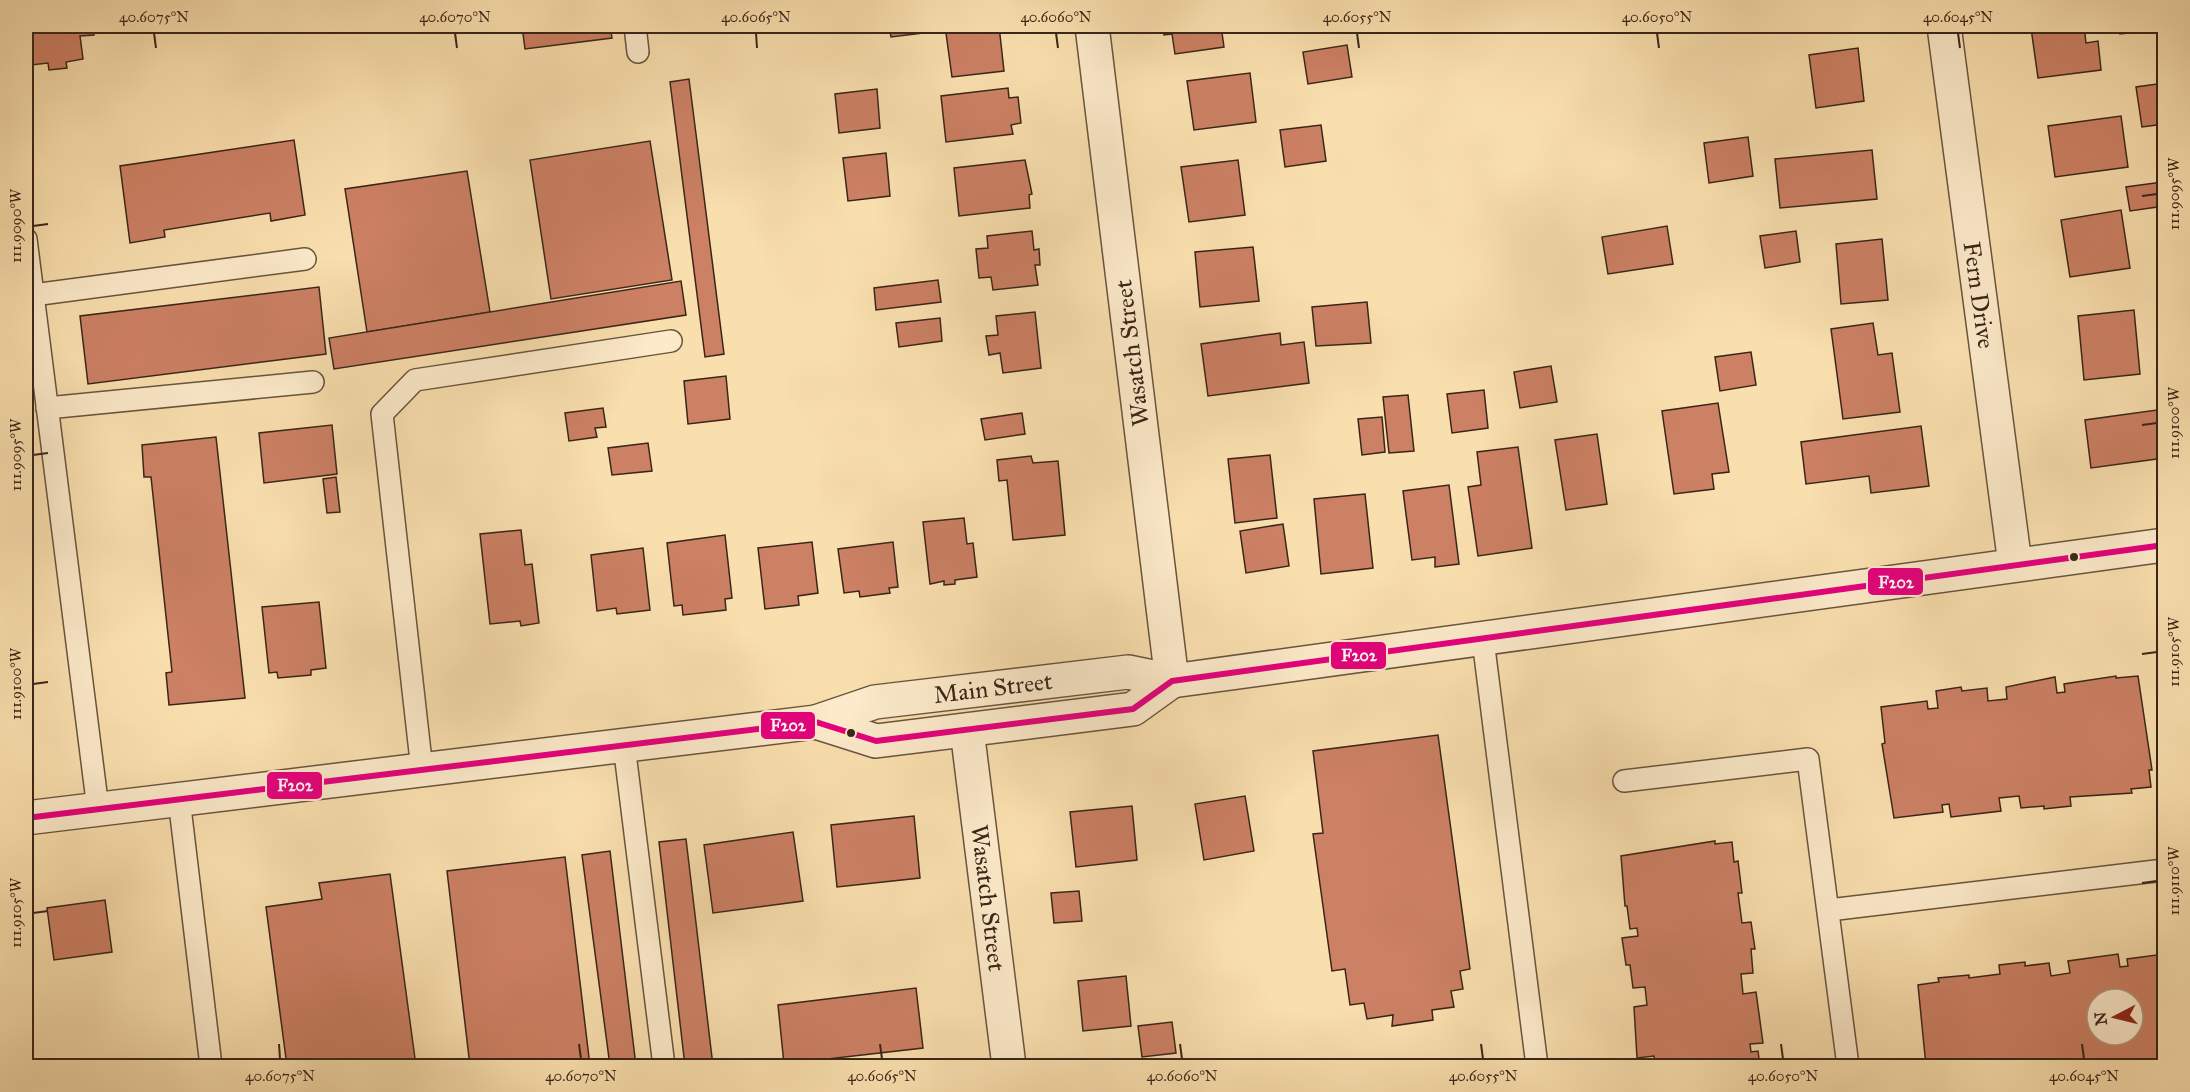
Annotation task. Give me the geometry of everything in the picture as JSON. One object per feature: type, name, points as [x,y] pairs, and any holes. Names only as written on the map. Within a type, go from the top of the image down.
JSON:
[{"type":"street","name":"Wasatch Street","points":[[1092,26],[1172,681]]},
{"type":"street","name":"Fern Drive","points":[[1944,26],[2015,564]]},
{"type":"street","name":"Main Street","points":[[26,818],[816,722],[875,702],[1128,672],[1172,681],[1483,640],[2164,544]]},
{"type":"street","name":"Main Street","points":[[816,722],[876,741],[1133,709],[1172,681]]},
{"type":"street","name":"Wasatch Street","points":[[967,730],[1009,1066]]},
{"type":"lane","points":[[635,26],[638,52]]},
{"type":"lane","points":[[26,239],[98,809]]},
{"type":"lane","points":[[33,295],[305,259]]},
{"type":"lane","points":[[422,770],[382,414],[415,380],[671,341]]},
{"type":"lane","points":[[47,408],[313,382]]},
{"type":"lane","points":[[1483,640],[1537,1066]]},
{"type":"lane","points":[[624,745],[664,1066]]},
{"type":"lane","points":[[1624,781],[1808,759],[1848,1066]]},
{"type":"lane","points":[[179,799],[211,1066]]},
{"type":"lane","points":[[1829,910],[2164,870]]},
{"type":"building","points":[[27,26],[93,26],[94,35],[80,36],[83,59],[66,62],[67,68],[49,70],[48,63],[31,65]]},
{"type":"building","points":[[343,26],[379,26],[344,31]]},
{"type":"building","points":[[522,26],[610,26],[612,38],[525,49]]},
{"type":"building","points":[[889,26],[939,26],[939,31],[891,37]]},
{"type":"building","points":[[945,26],[999,26],[1004,71],[952,77]]},
{"type":"building","points":[[1163,26],[1221,26],[1224,47],[1175,54],[1172,34],[1164,35]]},
{"type":"building","points":[[2084,26],[2086,43],[2098,41],[2101,70],[2038,78],[2031,28]]},
{"type":"building","points":[[2119,26],[2155,26],[2156,30],[2120,34]]},
{"type":"building","points":[[1347,45],[1352,77],[1308,84],[1303,52]]},
{"type":"building","points":[[1858,48],[1864,101],[1816,108],[1809,55]]},
{"type":"building","points":[[1250,73],[1256,122],[1194,130],[1187,81]]},
{"type":"building","points":[[689,79],[724,354],[705,357],[670,82]]},
{"type":"building","points":[[2164,83],[2164,124],[2142,127],[2136,87]]},
{"type":"building","points":[[1008,88],[1009,98],[1018,97],[1021,123],[1011,125],[1013,134],[946,142],[941,96]]},
{"type":"building","points":[[877,89],[880,128],[839,133],[835,94]]},
{"type":"building","points":[[2121,116],[2128,167],[2055,177],[2048,126]]},
{"type":"building","points":[[1321,125],[1326,161],[1285,167],[1280,130]]},
{"type":"building","points":[[1748,137],[1753,176],[1709,183],[1704,143]]},
{"type":"building","points":[[294,140],[305,215],[271,221],[270,213],[164,230],[165,237],[130,243],[120,166]]},
{"type":"building","points":[[650,141],[672,280],[551,299],[530,160]]},
{"type":"building","points":[[1872,150],[1877,199],[1780,208],[1775,159]]},
{"type":"building","points":[[886,153],[890,196],[848,201],[843,158]]},
{"type":"building","points":[[1025,160],[1032,194],[1029,195],[1030,208],[959,216],[954,168]]},
{"type":"building","points":[[1238,160],[1245,215],[1189,222],[1181,167]]},
{"type":"building","points":[[467,171],[490,312],[367,332],[345,189]]},
{"type":"building","points":[[2162,182],[2164,206],[2130,211],[2126,187]]},
{"type":"building","points":[[2121,210],[2130,268],[2070,277],[2061,220]]},
{"type":"building","points":[[1667,226],[1673,264],[1608,274],[1602,237]]},
{"type":"building","points":[[1032,231],[1034,250],[1039,249],[1040,265],[1035,265],[1038,285],[993,290],[991,277],[979,278],[976,249],[988,248],[987,236]]},
{"type":"building","points":[[1796,231],[1800,262],[1765,268],[1760,236]]},
{"type":"building","points":[[1882,239],[1888,300],[1841,304],[1836,244]]},
{"type":"building","points":[[1253,247],[1259,301],[1200,307],[1195,252]]},
{"type":"building","points":[[938,280],[941,302],[876,310],[874,288]]},
{"type":"building","points":[[681,281],[686,315],[334,369],[329,338]]},
{"type":"building","points":[[319,287],[326,354],[88,384],[80,316]]},
{"type":"building","points":[[1367,302],[1371,343],[1316,346],[1312,307]]},
{"type":"building","points":[[2134,310],[2140,374],[2084,380],[2078,316]]},
{"type":"building","points":[[1035,312],[1041,368],[1003,373],[1000,353],[989,355],[986,336],[998,335],[996,316]]},
{"type":"building","points":[[940,318],[942,341],[899,347],[896,323]]},
{"type":"building","points":[[1873,323],[1878,355],[1892,353],[1900,412],[1843,419],[1831,329]]},
{"type":"building","points":[[1280,333],[1281,345],[1304,342],[1309,383],[1208,396],[1201,344]]},
{"type":"building","points":[[1751,352],[1756,385],[1720,391],[1715,357]]},
{"type":"building","points":[[1551,366],[1557,402],[1520,408],[1514,372]]},
{"type":"building","points":[[726,376],[730,419],[688,424],[684,381]]},
{"type":"building","points":[[1484,390],[1488,428],[1452,433],[1447,394]]},
{"type":"building","points":[[1408,395],[1414,451],[1389,453],[1383,397]]},
{"type":"building","points":[[1718,403],[1729,472],[1712,474],[1714,489],[1674,494],[1662,411]]},
{"type":"building","points":[[603,408],[606,427],[595,428],[597,437],[569,441],[565,413]]},
{"type":"building","points":[[2164,409],[2164,458],[2091,468],[2085,420]]},
{"type":"building","points":[[1022,413],[1025,434],[985,440],[981,419]]},
{"type":"building","points":[[1382,417],[1385,452],[1362,455],[1358,419]]},
{"type":"building","points":[[332,425],[337,474],[264,483],[259,433]]},
{"type":"building","points":[[1921,426],[1929,486],[1871,493],[1869,476],[1806,484],[1801,442]]},
{"type":"building","points":[[1597,434],[1607,504],[1566,510],[1555,440]]},
{"type":"building","points":[[216,437],[245,698],[169,705],[166,673],[172,672],[151,477],[144,477],[142,445]]},
{"type":"building","points":[[648,443],[652,471],[612,475],[608,448]]},
{"type":"building","points":[[1518,447],[1532,548],[1478,556],[1468,487],[1481,485],[1477,452]]},
{"type":"building","points":[[1270,455],[1277,518],[1235,523],[1228,459]]},
{"type":"building","points":[[1031,456],[1033,463],[1058,461],[1065,535],[1013,540],[1007,480],[999,481],[997,460]]},
{"type":"building","points":[[336,477],[340,512],[327,513],[323,479]]},
{"type":"building","points":[[1449,485],[1459,564],[1435,567],[1435,557],[1412,560],[1403,491]]},
{"type":"building","points":[[1365,494],[1373,568],[1321,574],[1314,499]]},
{"type":"building","points":[[964,518],[967,544],[973,543],[977,577],[955,580],[955,584],[944,585],[944,581],[930,584],[923,522]]},
{"type":"building","points":[[1283,524],[1289,566],[1246,573],[1240,531]]},
{"type":"building","points":[[521,530],[525,565],[532,564],[539,623],[521,626],[520,621],[490,624],[480,534]]},
{"type":"building","points":[[725,535],[732,598],[725,599],[726,610],[683,615],[682,605],[674,606],[667,543]]},
{"type":"building","points":[[812,542],[818,593],[798,596],[799,605],[765,609],[758,548]]},
{"type":"building","points":[[893,542],[898,587],[889,588],[890,593],[860,597],[859,591],[844,593],[838,549]]},
{"type":"building","points":[[643,548],[650,610],[617,614],[616,608],[597,611],[591,555]]},
{"type":"building","points":[[319,602],[326,668],[311,670],[311,675],[278,678],[277,672],[269,673],[262,607]]},
{"type":"building","points":[[2116,676],[2116,678],[2138,676],[2152,770],[2149,770],[2151,787],[2131,789],[2132,793],[2070,797],[2071,806],[2044,809],[2044,806],[2021,808],[2019,796],[1999,798],[2001,811],[1951,817],[1949,804],[1942,805],[1943,812],[1894,818],[1882,744],[1885,743],[1881,707],[1927,701],[1928,709],[1938,708],[1936,691],[1961,687],[1962,691],[1987,688],[1988,701],[2007,699],[2006,687],[2055,677],[2057,693],[2065,692],[2064,684]]},
{"type":"building","points":[[1438,735],[1470,969],[1460,971],[1463,989],[1451,991],[1454,1007],[1432,1010],[1433,1020],[1392,1026],[1393,1015],[1367,1019],[1364,1003],[1350,1005],[1345,969],[1332,971],[1313,834],[1323,833],[1313,751]]},
{"type":"building","points":[[1245,796],[1254,851],[1204,860],[1195,804]]},
{"type":"building","points":[[1132,806],[1137,860],[1076,867],[1070,812]]},
{"type":"building","points":[[914,816],[920,878],[837,887],[831,825]]},
{"type":"building","points":[[793,832],[803,901],[713,913],[704,845]]},
{"type":"building","points":[[686,839],[713,1066],[685,1066],[659,842]]},
{"type":"building","points":[[1715,841],[1715,844],[1732,842],[1734,862],[1738,861],[1742,893],[1738,893],[1742,923],[1751,922],[1755,949],[1751,949],[1753,973],[1741,974],[1743,994],[1756,992],[1763,1043],[1750,1044],[1751,1052],[1758,1051],[1760,1066],[1648,1066],[1655,1065],[1654,1056],[1637,1058],[1634,1007],[1647,1005],[1645,987],[1633,988],[1630,965],[1626,965],[1622,938],[1638,936],[1637,928],[1630,929],[1627,906],[1625,906],[1621,856]]},
{"type":"building","points":[[610,851],[636,1066],[610,1066],[582,855]]},
{"type":"building","points":[[565,857],[590,1066],[470,1066],[447,871]]},
{"type":"building","points":[[390,874],[416,1066],[287,1066],[266,907],[322,899],[319,883]]},
{"type":"building","points":[[1079,891],[1082,921],[1054,923],[1051,893]]},
{"type":"building","points":[[105,900],[112,952],[54,960],[47,908]]},
{"type":"building","points":[[2118,954],[2120,967],[2128,966],[2127,959],[2164,954],[2164,1066],[2142,1066],[2141,1062],[2132,1064],[2133,1066],[1926,1066],[1918,985],[1939,982],[1938,978],[1969,975],[1969,978],[2000,974],[1999,965],[2025,962],[2025,966],[2049,963],[2051,976],[2070,973],[2068,961]]},
{"type":"building","points":[[1126,976],[1131,1026],[1083,1031],[1078,981]]},
{"type":"building","points":[[916,988],[923,1048],[784,1064],[778,1005]]},
{"type":"building","points":[[1172,1022],[1176,1053],[1142,1057],[1138,1026]]},
{"type":"transit line","name":"F202","points":[[26,818],[816,722],[876,741],[1133,709],[1172,681],[2164,545]]}]
